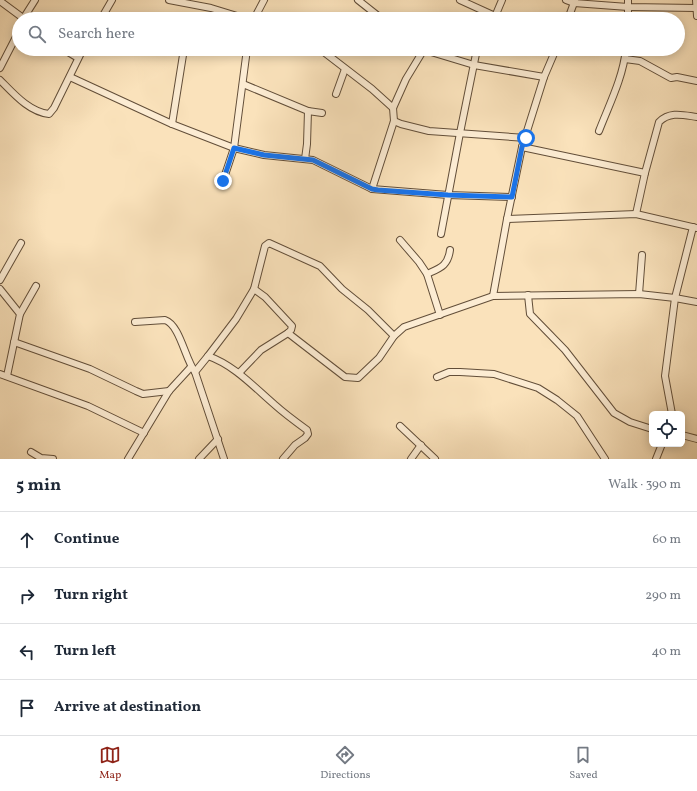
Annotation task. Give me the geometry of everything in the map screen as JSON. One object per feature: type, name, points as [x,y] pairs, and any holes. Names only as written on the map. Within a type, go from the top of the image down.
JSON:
[{"type":"street","points":[[27,12],[35,0]]},
{"type":"street","points":[[105,12],[112,0]]},
{"type":"street","points":[[170,0],[224,12]]},
{"type":"street","points":[[258,12],[264,0]]},
{"type":"street","points":[[358,0],[373,12]]},
{"type":"street","points":[[460,0],[483,12]]},
{"type":"street","points":[[497,12],[502,0]]},
{"type":"street","points":[[566,0],[628,8],[696,8]]},
{"type":"street","points":[[628,0],[628,12]]},
{"type":"street","points":[[696,0],[697,16]]},
{"type":"street","points":[[570,12],[574,1]]},
{"type":"street","points":[[0,2],[14,12]]},
{"type":"street","points":[[0,68],[12,45]]},
{"type":"street","points":[[0,80],[31,108],[43,114],[49,114],[54,108],[70,77],[78,58],[75,56]]},
{"type":"street","points":[[172,124],[183,56]]},
{"type":"street","points":[[223,181],[234,148],[246,56]]},
{"type":"street","points":[[328,56],[372,89],[393,108]]},
{"type":"street","points":[[372,189],[394,121],[393,108],[419,56]]},
{"type":"street","points":[[442,56],[474,66],[544,77]]},
{"type":"street","points":[[441,234],[476,56]]},
{"type":"street","points":[[493,296],[522,147],[544,77],[553,56]]},
{"type":"street","points":[[599,131],[618,83],[625,56]]},
{"type":"street","points":[[625,59],[640,61],[671,78],[677,77],[697,81]]},
{"type":"street","points":[[336,94],[345,70]]},
{"type":"street","points":[[70,77],[172,124],[234,148],[264,155],[305,159],[318,162],[372,189],[448,195],[512,197]]},
{"type":"street","points":[[243,84],[308,112],[322,113]]},
{"type":"street","points":[[305,159],[308,112]]},
{"type":"street","points":[[636,214],[645,173],[659,122],[669,115],[675,114],[697,117]]},
{"type":"street","points":[[394,121],[429,131],[526,138]]},
{"type":"street","points":[[522,147],[645,173]]},
{"type":"street","points":[[507,219],[636,214],[695,227],[675,298],[665,376],[671,411]]},
{"type":"street","points":[[400,240],[427,274],[440,315]]},
{"type":"street","points":[[0,280],[21,243]]},
{"type":"street","points":[[195,372],[236,319],[254,289],[265,246],[269,243],[320,266],[342,289],[368,310],[394,336]]},
{"type":"street","points":[[427,274],[443,266],[448,260],[450,250]]},
{"type":"street","points":[[639,294],[642,255]]},
{"type":"street","points":[[7,376],[20,314],[36,286]]},
{"type":"street","points":[[0,289],[20,314]]},
{"type":"street","points":[[239,373],[261,350],[288,333],[292,326],[265,297],[254,289]]},
{"type":"street","points":[[288,333],[346,377],[358,378],[370,368],[394,336],[404,327],[493,296],[639,294],[697,302]]},
{"type":"street","points":[[528,295],[530,314],[565,350],[614,413],[630,422],[649,428]]},
{"type":"street","points":[[135,322],[165,320],[169,322],[180,338],[191,367],[195,372],[224,459]]},
{"type":"street","points":[[14,342],[90,369],[136,392],[143,394],[169,391]]},
{"type":"street","points":[[208,356],[239,373],[275,405],[307,430],[308,434],[305,438],[295,445],[283,459]]},
{"type":"street","points":[[128,459],[169,391],[191,367]]},
{"type":"street","points":[[437,377],[449,372],[494,374],[538,388],[558,400],[577,416],[605,459]]},
{"type":"street","points":[[0,374],[88,406],[144,433]]},
{"type":"street","points":[[400,426],[421,445],[432,458]]},
{"type":"street","points":[[685,436],[697,439]]},
{"type":"street","points":[[199,459],[218,439]]},
{"type":"street","points":[[411,459],[421,445]]},
{"type":"street","points":[[656,459],[661,447]]},
{"type":"street","points":[[31,452],[41,458],[53,459]]},
{"type":"route","points":[[223,181],[234,148],[264,155],[313,160],[372,189],[448,195],[512,197],[522,147],[526,138]]}]
